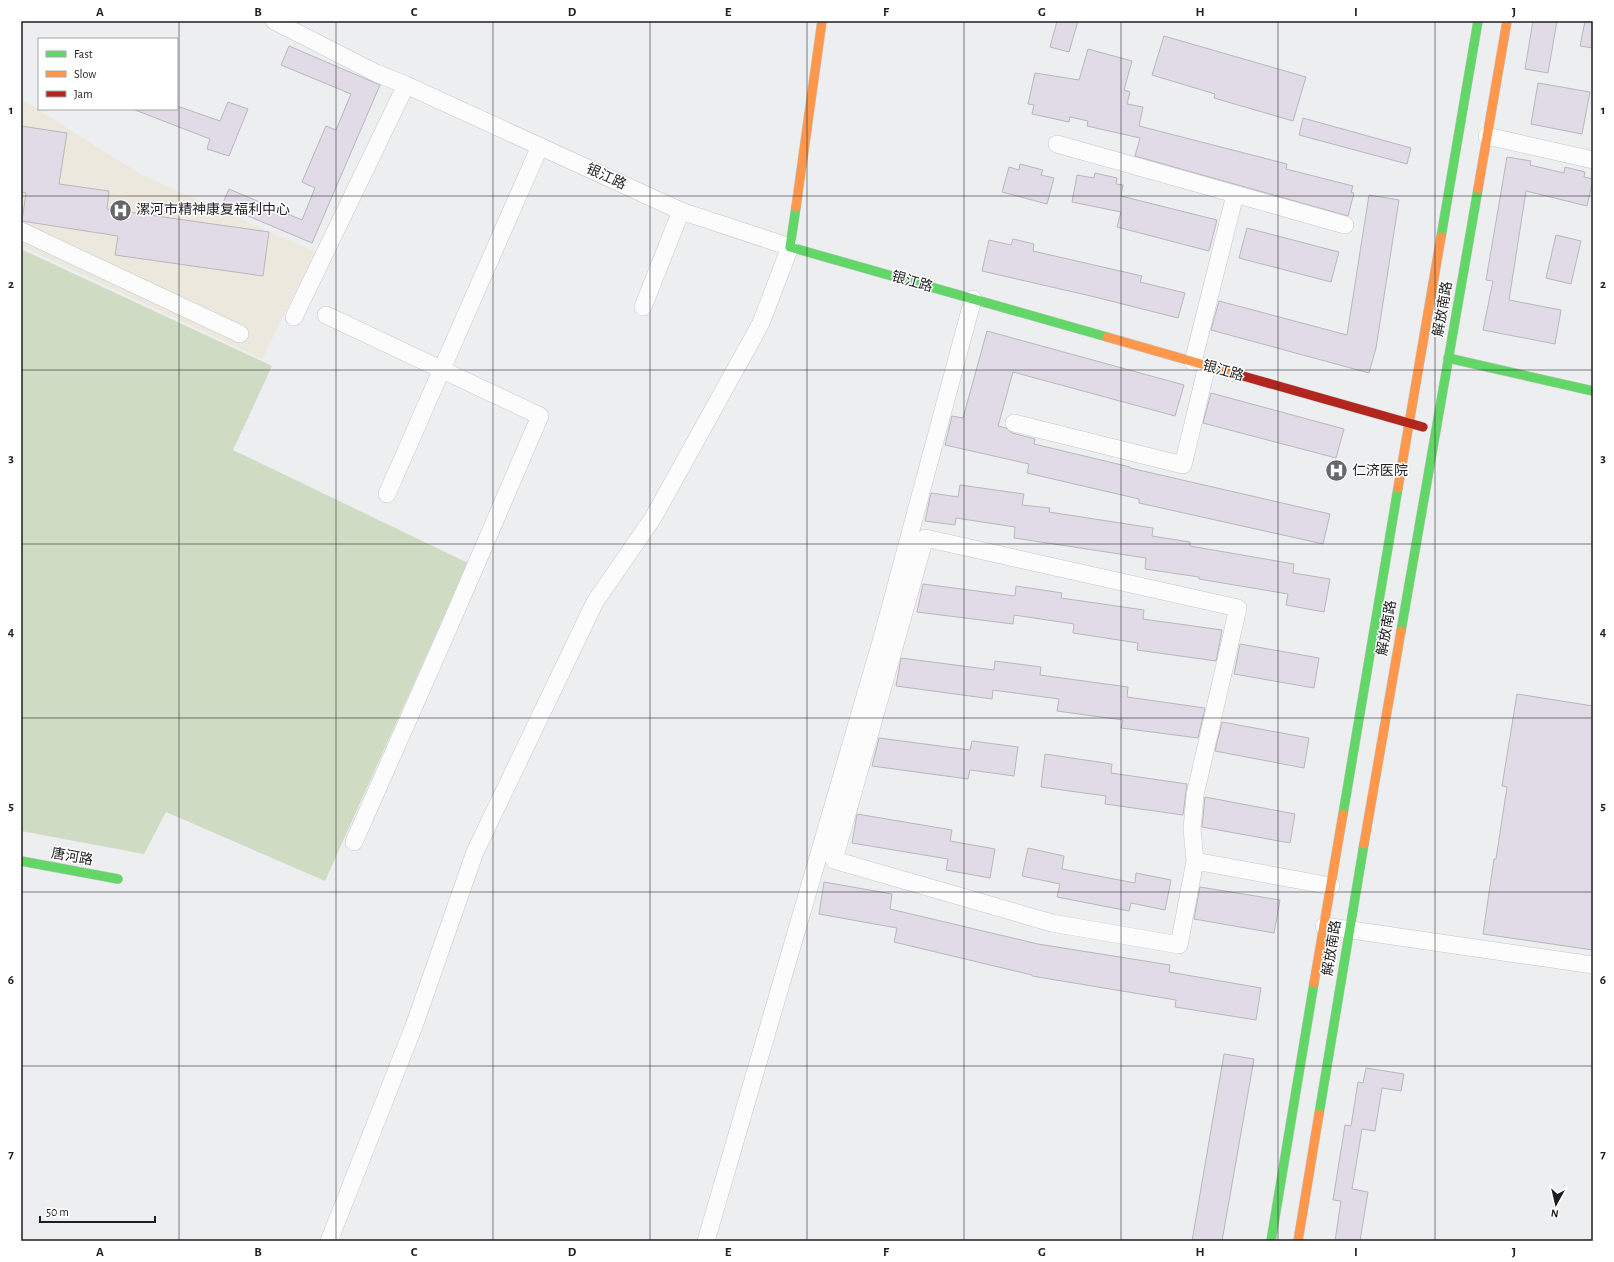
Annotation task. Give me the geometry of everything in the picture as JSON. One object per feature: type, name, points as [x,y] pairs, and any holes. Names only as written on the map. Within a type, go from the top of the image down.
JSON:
[{"type":"main road","points":[[790,247],[822,21]]},
{"type":"main road","name":"解放南路","points":[[1271,1241],[1478,21]]},
{"type":"main road","name":"解放南路","points":[[1298,1241],[1349,930],[1507,21]]},
{"type":"main road","name":"银江路","points":[[790,247],[1435,431]]},
{"type":"main road","points":[[1448,358],[1593,392]]},
{"type":"main road","name":"唐河路","points":[[21,862],[118,879]]},
{"type":"street","name":"银江路","points":[[274,21],[376,73],[406,85],[681,211],[790,247]]},
{"type":"street","points":[[294,316],[406,85]]},
{"type":"street","points":[[1487,136],[1593,160]]},
{"type":"street","points":[[1057,144],[1345,225]]},
{"type":"street","points":[[387,494],[540,146]]},
{"type":"street","points":[[1014,423],[1183,466],[1200,364],[1235,195]]},
{"type":"street","points":[[642,307],[681,211]]},
{"type":"street","points":[[21,231],[240,334]]},
{"type":"street","points":[[329,1241],[414,1026],[475,852],[595,602],[653,518],[761,323],[790,247]]},
{"type":"street","points":[[706,1241],[882,638],[973,299]]},
{"type":"street","points":[[326,315],[540,416],[354,842]]},
{"type":"street","points":[[925,538],[1238,608],[1195,795],[1192,829],[1195,861],[1179,945],[1052,923],[834,860],[925,538]]},
{"type":"street","points":[[1195,861],[1331,886]]},
{"type":"street","points":[[1324,926],[1593,965]]},
{"type":"shaded area","name":"漯河市精神康复福利中心","points":[[21,99],[142,175],[315,252],[262,359],[21,246]]},
{"type":"green space","points":[[21,249],[272,366],[233,450],[468,563],[325,881],[166,812],[144,854],[21,831]]},
{"type":"building","points":[[1057,21],[1078,21],[1069,52],[1050,47]]},
{"type":"building","points":[[1533,21],[1557,21],[1548,73],[1525,69]]},
{"type":"building","points":[[1585,21],[1593,21],[1593,48],[1580,46]]},
{"type":"building","points":[[1164,36],[1306,77],[1293,121],[1214,98],[1215,94],[1152,75]]},
{"type":"building","points":[[289,46],[380,85],[312,243],[222,205],[229,189],[302,220],[315,188],[302,182],[326,126],[336,130],[351,94],[281,65]]},
{"type":"building","points":[[1088,49],[1132,61],[1124,90],[1130,92],[1127,104],[1143,107],[1139,126],[1287,164],[1286,169],[1353,186],[1351,192],[1354,193],[1348,216],[1135,156],[1140,138],[1087,126],[1088,121],[1070,117],[1069,122],[1032,114],[1034,105],[1028,104],[1035,73],[1079,80]]},
{"type":"building","points":[[1538,83],[1590,92],[1582,134],[1531,124]]},
{"type":"building","points":[[228,102],[248,109],[229,156],[207,149],[210,139],[135,110],[178,110],[178,106],[220,121]]},
{"type":"building","points":[[1303,118],[1411,148],[1407,164],[1299,135]]},
{"type":"building","points":[[21,126],[67,133],[59,184],[109,191],[107,209],[269,232],[263,276],[115,255],[118,236],[22,221],[26,193],[21,192]]},
{"type":"building","points":[[1507,157],[1531,161],[1530,165],[1564,173],[1565,167],[1585,172],[1584,177],[1593,179],[1587,206],[1526,191],[1509,300],[1561,310],[1555,344],[1483,330],[1493,281],[1486,280]]},
{"type":"building","points":[[1020,164],[1043,170],[1041,175],[1054,178],[1047,204],[1002,192],[1009,167],[1019,170]]},
{"type":"building","points":[[1095,173],[1117,178],[1116,184],[1123,185],[1121,196],[1217,220],[1209,251],[1117,227],[1121,212],[1072,202],[1077,175],[1094,178]]},
{"type":"building","points":[[1369,195],[1399,200],[1376,348],[1369,373],[1211,330],[1219,301],[1347,335]]},
{"type":"building","points":[[1247,228],[1339,252],[1331,282],[1239,258]]},
{"type":"building","points":[[1556,235],[1581,241],[1571,284],[1546,278]]},
{"type":"building","points":[[1013,239],[1034,244],[1033,251],[1142,276],[1140,282],[1185,293],[1178,318],[982,271],[989,240],[1011,245]]},
{"type":"building","points":[[987,331],[1184,385],[1175,416],[1013,372],[998,426],[1006,428],[1012,433],[1035,439],[1034,444],[1130,468],[1330,514],[1323,544],[1139,503],[1139,499],[1027,473],[1029,464],[945,445],[952,416],[963,418]]},
{"type":"building","points":[[1211,393],[1344,429],[1336,458],[1203,423]]},
{"type":"building","points":[[960,485],[1024,494],[1022,505],[1050,508],[1049,512],[1153,528],[1152,536],[1190,542],[1190,546],[1294,564],[1293,573],[1330,579],[1324,612],[1286,605],[1288,594],[1199,579],[1199,577],[1145,569],[1146,558],[1014,538],[1015,527],[956,518],[955,525],[925,521],[931,493],[958,497]]},
{"type":"building","points":[[923,584],[1015,596],[1016,586],[1062,593],[1061,598],[1144,610],[1143,619],[1222,630],[1216,661],[1137,650],[1138,643],[1073,633],[1074,624],[1014,615],[1013,624],[917,612]]},
{"type":"building","points":[[1240,644],[1319,658],[1314,688],[1234,674]]},
{"type":"building","points":[[901,658],[994,670],[995,661],[1041,667],[1040,675],[1128,687],[1127,697],[1205,708],[1198,738],[1121,728],[1123,720],[1057,711],[1059,699],[993,690],[992,699],[896,686]]},
{"type":"building","points":[[1517,694],[1593,706],[1593,950],[1483,934],[1494,859],[1496,859],[1507,787],[1502,786]]},
{"type":"building","points":[[1222,722],[1309,738],[1304,768],[1215,751]]},
{"type":"building","points":[[879,738],[970,750],[972,741],[1018,747],[1014,776],[970,770],[968,779],[872,766]]},
{"type":"building","points":[[1045,754],[1112,764],[1111,773],[1187,784],[1183,815],[1105,804],[1106,796],[1041,787]]},
{"type":"building","points":[[1205,797],[1295,814],[1290,843],[1202,827]]},
{"type":"building","points":[[857,814],[952,830],[950,841],[995,849],[990,878],[946,870],[948,859],[852,843]]},
{"type":"building","points":[[1028,848],[1064,856],[1062,869],[1135,883],[1136,873],[1171,880],[1165,910],[1131,903],[1129,911],[1057,897],[1060,884],[1022,876]]},
{"type":"building","points":[[824,882],[892,894],[890,909],[1038,944],[1170,965],[1169,972],[1261,988],[1256,1020],[1175,1007],[1176,1000],[1032,976],[894,942],[897,928],[819,914]]},
{"type":"building","points":[[1200,887],[1280,900],[1274,933],[1194,919]]},
{"type":"building","points":[[1224,1054],[1254,1059],[1222,1241],[1192,1241]]},
{"type":"building","points":[[1366,1068],[1404,1074],[1401,1091],[1382,1088],[1375,1131],[1362,1129],[1352,1189],[1368,1192],[1360,1241],[1335,1241],[1341,1201],[1333,1200],[1345,1125],[1351,1126],[1358,1082],[1363,1083]]},
{"type":"traffic: fast","points":[[1441,237],[1478,21]]},
{"type":"traffic: fast","points":[[1401,631],[1478,189]]},
{"type":"traffic: fast","points":[[796,207],[790,247],[1107,337]]},
{"type":"traffic: fast","points":[[1448,358],[1593,391]]},
{"type":"traffic: fast","points":[[1343,814],[1398,488]]},
{"type":"traffic: fast","points":[[1319,1114],[1364,844]]},
{"type":"traffic: fast","points":[[21,861],[118,879]]},
{"type":"traffic: fast","points":[[1271,1241],[1314,983]]},
{"type":"traffic: slow","points":[[796,207],[822,21]]},
{"type":"traffic: slow","points":[[1478,189],[1507,21]]},
{"type":"traffic: slow","points":[[1398,488],[1441,237]]},
{"type":"traffic: slow","points":[[1107,337],[1243,376]]},
{"type":"traffic: slow","points":[[1364,844],[1401,631]]},
{"type":"traffic: slow","points":[[1314,983],[1343,814]]},
{"type":"traffic: slow","points":[[1298,1241],[1319,1114]]},
{"type":"traffic: jam","points":[[1243,376],[1423,427]]},
{"type":"place","name":"漯河市精神康复福利中心","points":[[121,210]]},
{"type":"place","name":"仁济医院","points":[[1336,471]]}]
